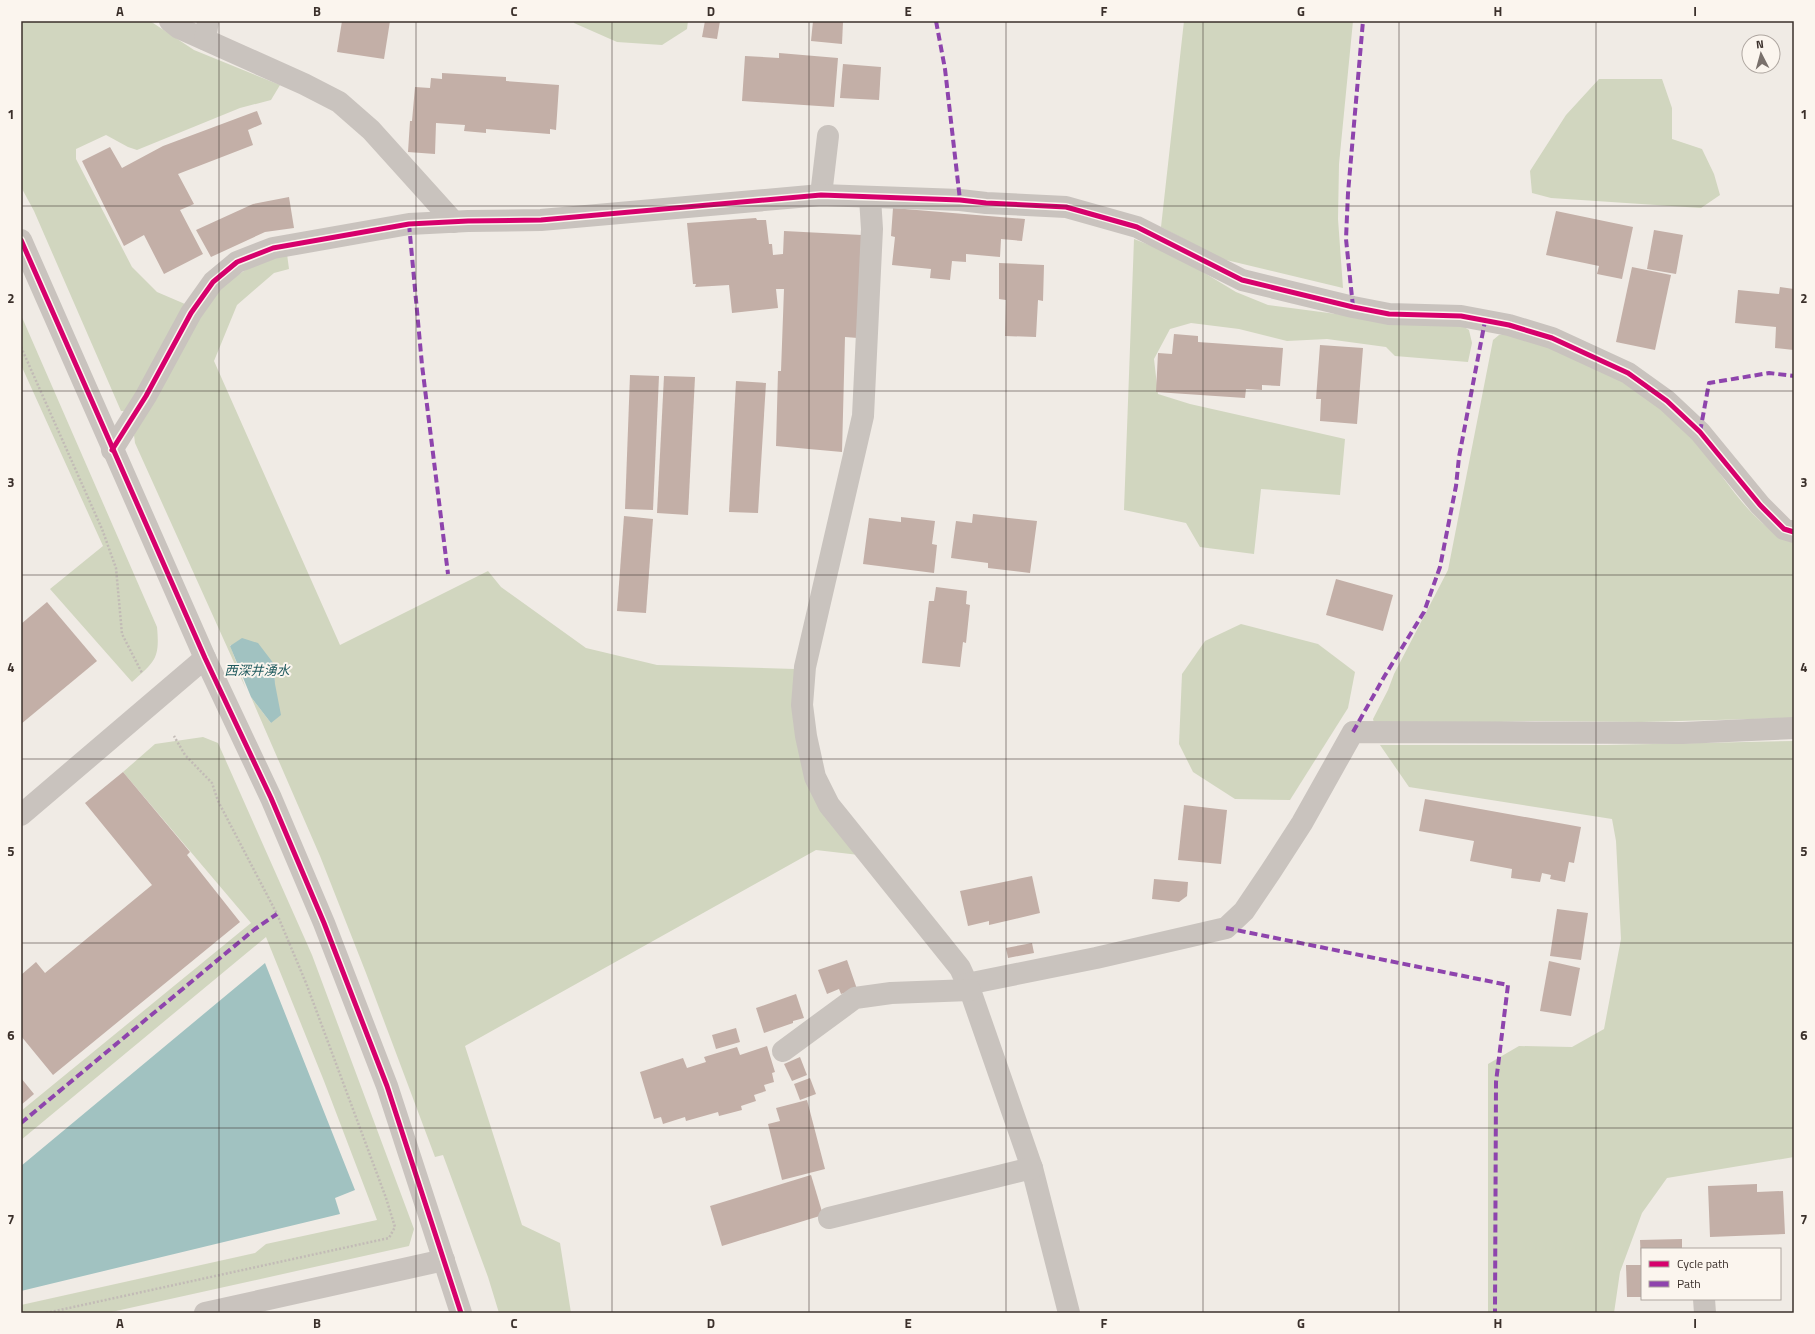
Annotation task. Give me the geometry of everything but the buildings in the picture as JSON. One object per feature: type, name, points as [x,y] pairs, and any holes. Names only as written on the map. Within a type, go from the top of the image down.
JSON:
[{"type":"street","points":[[170,21],[179,28],[207,30],[339,102],[371,130],[454,222]]},
{"type":"street","points":[[820,195],[828,136]]},
{"type":"street","points":[[112,450],[146,396],[198,301],[213,282],[237,262],[273,248],[409,224],[541,220],[820,195],[870,198],[960,200],[986,203],[1066,207],[1137,227],[1242,280],[1353,307],[1389,314],[1461,316],[1510,325],[1552,338],[1628,373],[1667,401],[1700,432],[1760,505],[1784,529],[1794,532]]},
{"type":"street","points":[[870,198],[872,229],[863,416],[805,667],[802,705],[806,736],[814,777],[829,805],[960,968],[969,987],[1032,1168],[1069,1313]]},
{"type":"street","points":[[21,240],[112,450],[205,658],[271,798],[324,923],[387,1086],[461,1313]]},
{"type":"street","points":[[21,815],[205,658]]},
{"type":"street","points":[[783,1051],[855,998],[891,993],[969,987],[1226,928],[1244,911],[1271,871],[1302,823],[1354,732],[1676,733],[1794,728]]},
{"type":"street","points":[[829,1218],[1032,1168]]},
{"type":"street","points":[[205,1313],[444,1260]]},
{"type":"street","points":[[1704,1300],[1705,1313]]},
{"type":"path","points":[[21,347],[102,529],[116,568],[122,634],[142,674]]},
{"type":"path","points":[[46,1313],[389,1238],[395,1227],[386,1198],[309,990],[277,914],[218,801],[212,783],[185,755],[174,736]]},
{"type":"green space","points":[[21,21],[150,21],[194,50],[280,85],[271,100],[240,108],[137,150],[128,147],[106,135],[76,149],[76,159],[132,267],[157,292],[185,304],[130,411],[121,411],[34,211],[21,187]]},
{"type":"green space","points":[[574,21],[688,21],[687,29],[662,45],[617,42],[574,23]]},
{"type":"green space","points":[[1184,21],[1353,21],[1339,164],[1338,219],[1343,288],[1222,259],[1161,227]]},
{"type":"green space","points":[[1599,79],[1662,79],[1672,108],[1672,139],[1702,149],[1714,174],[1720,195],[1701,208],[1551,198],[1532,193],[1530,171],[1566,115]]},
{"type":"green space","points":[[1134,239],[1173,254],[1236,292],[1268,305],[1397,322],[1461,325],[1469,330],[1472,343],[1468,362],[1395,356],[1386,347],[1327,339],[1287,341],[1239,329],[1191,323],[1170,329],[1154,359],[1158,394],[1190,404],[1345,439],[1340,495],[1261,489],[1254,554],[1200,547],[1186,523],[1124,510]]},
{"type":"green space","points":[[287,254],[289,269],[274,273],[237,305],[214,361],[340,645],[488,571],[501,587],[586,648],[657,665],[795,669],[792,697],[859,855],[816,850],[465,1046],[522,1225],[560,1243],[571,1313],[499,1313],[488,1277],[443,1155],[435,1157],[366,973],[320,856],[251,697],[271,723],[275,684],[274,664],[230,645],[246,689],[135,443],[134,435],[205,306],[225,283],[252,266]]},
{"type":"green space","points":[[21,315],[157,627],[158,646],[154,659],[151,664],[132,682],[50,589],[103,546],[21,365]]},
{"type":"green space","points":[[1506,333],[1567,354],[1611,374],[1631,385],[1648,397],[1672,417],[1685,431],[1708,457],[1740,499],[1764,525],[1778,535],[1794,542],[1794,718],[1642,722],[1534,721],[1389,725],[1374,723],[1373,719],[1388,690],[1394,674],[1448,570],[1493,340],[1499,335]]},
{"type":"green space","points":[[1241,624],[1318,644],[1355,672],[1348,708],[1290,800],[1235,799],[1193,772],[1179,744],[1182,674],[1205,641]]},
{"type":"green space","points":[[203,737],[218,743],[312,955],[414,1229],[409,1246],[107,1313],[21,1313],[21,1305],[255,1253],[266,1244],[377,1220],[324,1081],[266,937],[21,1140],[21,1111],[251,923],[123,772],[155,744]]},
{"type":"green space","points":[[1794,741],[1794,1157],[1667,1178],[1642,1213],[1620,1272],[1614,1313],[1488,1313],[1488,1064],[1519,1046],[1572,1047],[1604,1029],[1621,939],[1616,841],[1612,819],[1409,787],[1380,745],[1607,745]]},
{"type":"water","name":"西深井湧水","points":[[242,638],[258,643],[274,664],[275,684],[281,715],[271,723],[251,697],[230,646]]},
{"type":"water","points":[[265,963],[355,1190],[335,1198],[340,1214],[21,1291],[21,1166]]},
{"type":"marked path","points":[[936,21],[945,69],[960,200]]},
{"type":"marked path","points":[[1353,307],[1346,239],[1348,193],[1363,21]]},
{"type":"marked path","points":[[409,224],[422,365],[448,574]]},
{"type":"marked path","points":[[1353,732],[1384,677],[1424,612],[1440,567],[1485,321]]},
{"type":"marked path","points":[[1700,432],[1709,383],[1769,373],[1794,376]]},
{"type":"marked path","points":[[21,1123],[255,929],[277,914]]},
{"type":"marked path","points":[[1226,928],[1508,985],[1496,1082],[1495,1313]]},
{"type":"cycle path","points":[[112,450],[146,396],[191,313],[213,282],[237,262],[273,248],[409,224],[468,221],[541,220],[821,195],[960,200],[986,203],[1066,207],[1137,227],[1242,280],[1353,307],[1389,314],[1461,316],[1509,325],[1552,338],[1628,373],[1667,401],[1700,432],[1760,505],[1784,529],[1794,532]]},
{"type":"cycle path","points":[[21,240],[205,658],[271,798],[324,923],[387,1086],[461,1313]]}]
